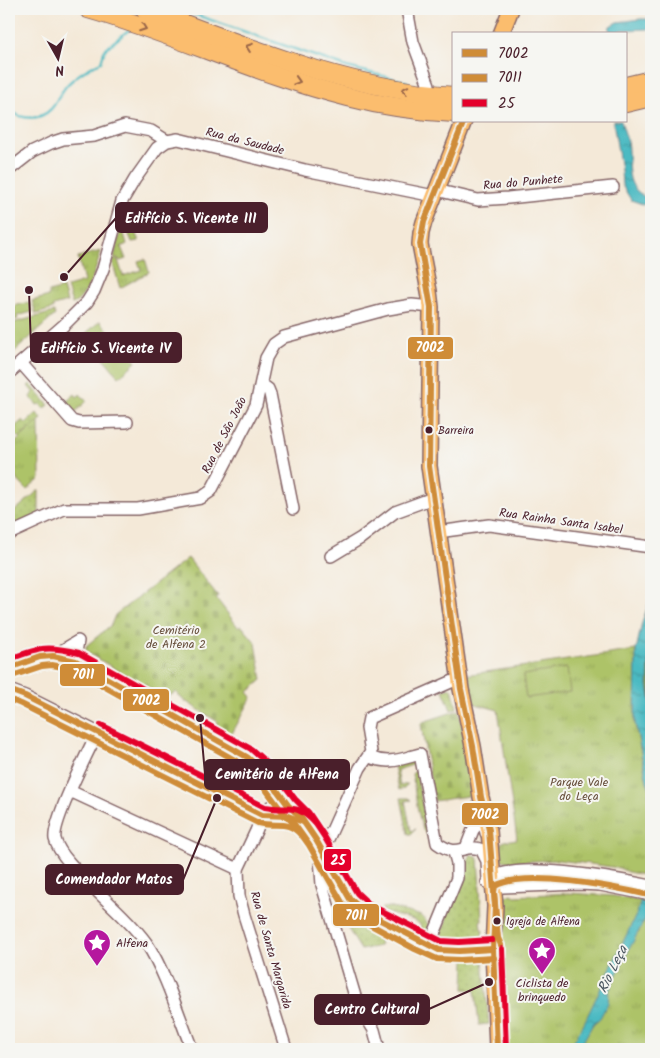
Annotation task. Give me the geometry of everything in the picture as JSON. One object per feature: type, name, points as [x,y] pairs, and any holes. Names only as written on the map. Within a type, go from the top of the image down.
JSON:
[{"type":"highway","points":[[145,9],[268,54],[353,80],[428,94],[452,96]]},
{"type":"highway","points":[[92,10],[260,70],[348,97],[425,111],[452,113]]},
{"type":"highway","points":[[628,86],[651,80]]},
{"type":"highway","points":[[628,103],[651,97]]},
{"type":"main road","points":[[501,32],[511,9]]},
{"type":"main road","points":[[464,122],[424,222],[420,244],[430,291],[431,307],[428,446],[432,498],[481,798],[490,882],[489,941],[492,949]]},
{"type":"main road","points":[[481,798],[481,823],[487,850]]},
{"type":"main road","points":[[490,882],[494,901],[492,949],[497,1049]]},
{"type":"street","points":[[407,9],[413,42],[429,85]]},
{"type":"street","points":[[9,170],[32,152],[51,143],[63,139],[94,136],[125,126],[151,131],[167,141],[150,158],[122,202],[103,269],[87,302],[9,374]]},
{"type":"street","name":"Rua da Saudade","points":[[167,141],[178,139],[305,170],[435,193]]},
{"type":"street","name":"Rua do Punhete","points":[[435,193],[478,200],[613,187]]},
{"type":"street","name":"Rua de São João","points":[[9,534],[64,509],[138,509],[201,498],[208,495],[256,405],[266,358],[274,344],[284,337],[388,309],[412,305],[431,307]]},
{"type":"street","points":[[21,363],[72,421],[79,423],[127,422]]},
{"type":"street","points":[[261,384],[268,389],[270,394],[293,509]]},
{"type":"street","points":[[331,556],[361,538],[394,512],[432,498]]},
{"type":"street","name":"Rua Rainha Santa Isabel","points":[[438,532],[489,524],[651,547]]},
{"type":"street","points":[[53,656],[78,641],[76,661]]},
{"type":"street","points":[[9,668],[40,657],[53,656],[76,661],[247,757],[262,770],[277,810]]},
{"type":"street","points":[[20,664],[14,670],[10,686],[25,696],[97,733],[303,822],[350,899],[369,914],[439,950],[492,949]]},
{"type":"street","points":[[379,1049],[374,1030],[357,1003],[325,895],[320,857],[360,768],[371,752],[367,728],[369,718],[460,678]]},
{"type":"street","points":[[97,733],[70,791],[56,827],[55,838],[58,846],[82,876],[136,930],[147,944],[158,964],[192,1049]]},
{"type":"street","points":[[369,757],[393,762],[420,754],[437,843],[446,850],[454,852],[466,848],[487,850],[500,870],[510,873],[574,872],[623,885],[651,895]]},
{"type":"street","points":[[70,791],[238,869]]},
{"type":"street","name":"Rua de Santa Margarida","points":[[277,810],[256,831],[238,869],[239,896],[286,1049]]},
{"type":"street","points":[[466,848],[473,830],[481,823]]},
{"type":"street","points":[[429,946],[457,878],[457,864],[454,852]]},
{"type":"street","points":[[526,872],[521,876],[521,881],[528,886]]},
{"type":"street","points":[[490,882],[510,873]]},
{"type":"street","points":[[490,882],[511,888],[579,884],[651,886]]},
{"type":"street","points":[[494,901],[501,892],[511,888]]},
{"type":"green space","points":[[125,211],[139,241],[132,242],[128,232],[122,226]]},
{"type":"green space","points":[[120,232],[124,234],[127,244],[121,247],[126,259],[120,261],[114,257]]},
{"type":"green space","points":[[101,251],[87,289],[72,304],[67,287],[84,282],[78,257]]},
{"type":"green space","points":[[114,259],[118,260],[123,276],[141,270],[138,261],[145,259],[149,272],[120,288],[113,264]]},
{"type":"green space","points":[[63,288],[67,302],[36,314],[32,301],[49,296],[49,292]]},
{"type":"green space","points":[[29,302],[32,312],[17,316],[18,319],[9,321],[9,312],[15,310],[14,306]]},
{"type":"green space","points":[[54,312],[55,315],[14,352],[9,346],[9,324]]},
{"type":"green space","points":[[100,321],[136,362],[119,377],[84,335]]},
{"type":"green space","points":[[30,384],[49,405],[44,409],[40,404],[37,405],[30,397],[33,392],[28,386]]},
{"type":"green space","points":[[75,394],[77,397],[80,394],[87,401],[75,412],[66,402]]},
{"type":"green space","points":[[37,413],[42,419],[19,438],[14,433],[9,437],[9,427],[12,429],[23,420],[26,423]]},
{"type":"green space","points":[[39,421],[40,479],[27,490],[9,471],[9,448]]},
{"type":"green space","points":[[39,490],[39,515],[9,529],[9,516]]},
{"type":"green space","name":"Cemitério de Alfena 2","points":[[188,558],[218,596],[216,598],[238,627],[241,625],[256,643],[262,680],[248,692],[252,697],[229,739],[213,731],[218,722],[182,699],[176,692],[166,698],[86,652],[86,646],[111,625],[115,615]]},
{"type":"green space","points":[[651,625],[651,704],[648,685],[649,631]]},
{"type":"green space","name":"Parque Vale do Leça","points":[[636,650],[635,723],[647,781],[651,791],[651,865],[648,876],[619,868],[558,860],[509,862],[502,860],[497,856],[497,845],[505,841],[517,839],[498,710],[472,703],[465,675]]},
{"type":"green space","points":[[567,668],[570,692],[526,698],[523,675]]},
{"type":"green space","points":[[452,688],[457,708],[451,710],[443,690]]},
{"type":"green space","points":[[459,710],[475,795],[434,801],[421,724]]},
{"type":"green space","points":[[414,761],[415,764],[397,770],[400,786],[408,784],[399,790],[394,766]]},
{"type":"green space","points":[[415,771],[428,836],[422,825],[417,807],[412,774]]},
{"type":"green space","points":[[401,798],[411,800],[405,801],[411,831],[416,829],[411,834],[408,834]]},
{"type":"green space","points":[[471,854],[478,858],[482,936],[476,942],[447,943],[441,936],[441,929],[443,929],[447,919],[445,917]]},
{"type":"green space","points":[[569,893],[614,896],[651,903],[651,1049],[507,1049],[502,950],[502,901],[505,897],[512,894],[515,896]]},
{"type":"green space","points":[[389,907],[422,916],[429,925],[429,932],[421,931],[420,924],[414,920],[383,912],[382,908]]},
{"type":"green space","points":[[346,913],[378,937],[380,946],[361,950],[342,919],[341,914]]},
{"type":"green space","points":[[478,956],[483,959],[489,1024],[479,1025],[475,990],[464,989],[465,958]]},
{"type":"water","points":[[651,19],[651,29],[609,32],[610,26],[617,22]]},
{"type":"water","points":[[613,122],[621,122],[627,140],[628,167],[631,182],[635,189],[651,200],[651,207],[631,200],[622,185]]},
{"type":"water","points":[[651,596],[648,685],[651,704],[651,791],[647,781],[635,723],[636,650]]},
{"type":"water","name":"Rio Leça","points":[[651,865],[651,908],[609,991],[608,1003],[600,1018],[593,1024],[579,1049],[569,1049],[584,1023],[637,913]]},
{"type":"waterway","points":[[179,9],[347,67],[408,82]]},
{"type":"waterway","points":[[9,110],[19,116],[30,118],[46,113],[51,109],[69,83],[101,62],[105,49],[130,29]]},
{"type":"transit line","name":"7002","points":[[464,122],[424,222],[420,244],[431,307],[429,466],[461,689],[489,830],[495,906],[493,949],[497,1049]]},
{"type":"transit line","name":"25","points":[[9,659],[28,652],[51,648],[79,653],[251,749],[268,764],[295,799],[308,812],[357,893],[370,905],[441,941],[492,940]]},
{"type":"transit line","name":"7002","points":[[9,668],[40,657],[53,656],[76,661],[247,757],[262,770],[288,805],[301,818],[350,899],[365,912],[439,950],[493,949]]},
{"type":"transit line","name":"7011","points":[[12,676],[42,666],[52,665],[73,669],[242,764],[256,776],[281,810],[294,824],[309,845],[343,904],[360,919],[437,959],[494,958]]},
{"type":"transit line","name":"7002","points":[[9,690],[25,696],[262,815],[288,816],[303,822]]},
{"type":"transit line","name":"7011","points":[[9,699],[258,823],[286,825],[301,835]]},
{"type":"transit line","name":"25","points":[[101,725],[265,807],[297,810],[308,816],[315,823]]},
{"type":"transit line","name":"7011","points":[[501,945],[498,938],[494,892],[495,886],[509,881],[527,879],[570,881],[649,895]]},
{"type":"transit line","name":"25","points":[[502,949],[506,1049]]},
{"type":"place","name":"Edifício S. Vicente III","points":[[64,277]]},
{"type":"place","name":"Edifício S. Vicente IV","points":[[29,290]]},
{"type":"place","name":"Barreira","points":[[429,430]]},
{"type":"place","name":"Cemitério de Alfena","points":[[200,718]]},
{"type":"place","name":"Comendador Matos","points":[[217,798]]},
{"type":"place","name":"Igreja de Alfena","points":[[497,921]]},
{"type":"place","name":"Alfena","points":[[97,967]]},
{"type":"place","name":"Ciclista de brinquedo","points":[[542,975]]},
{"type":"place","name":"Centro Cultural","points":[[489,982]]}]
